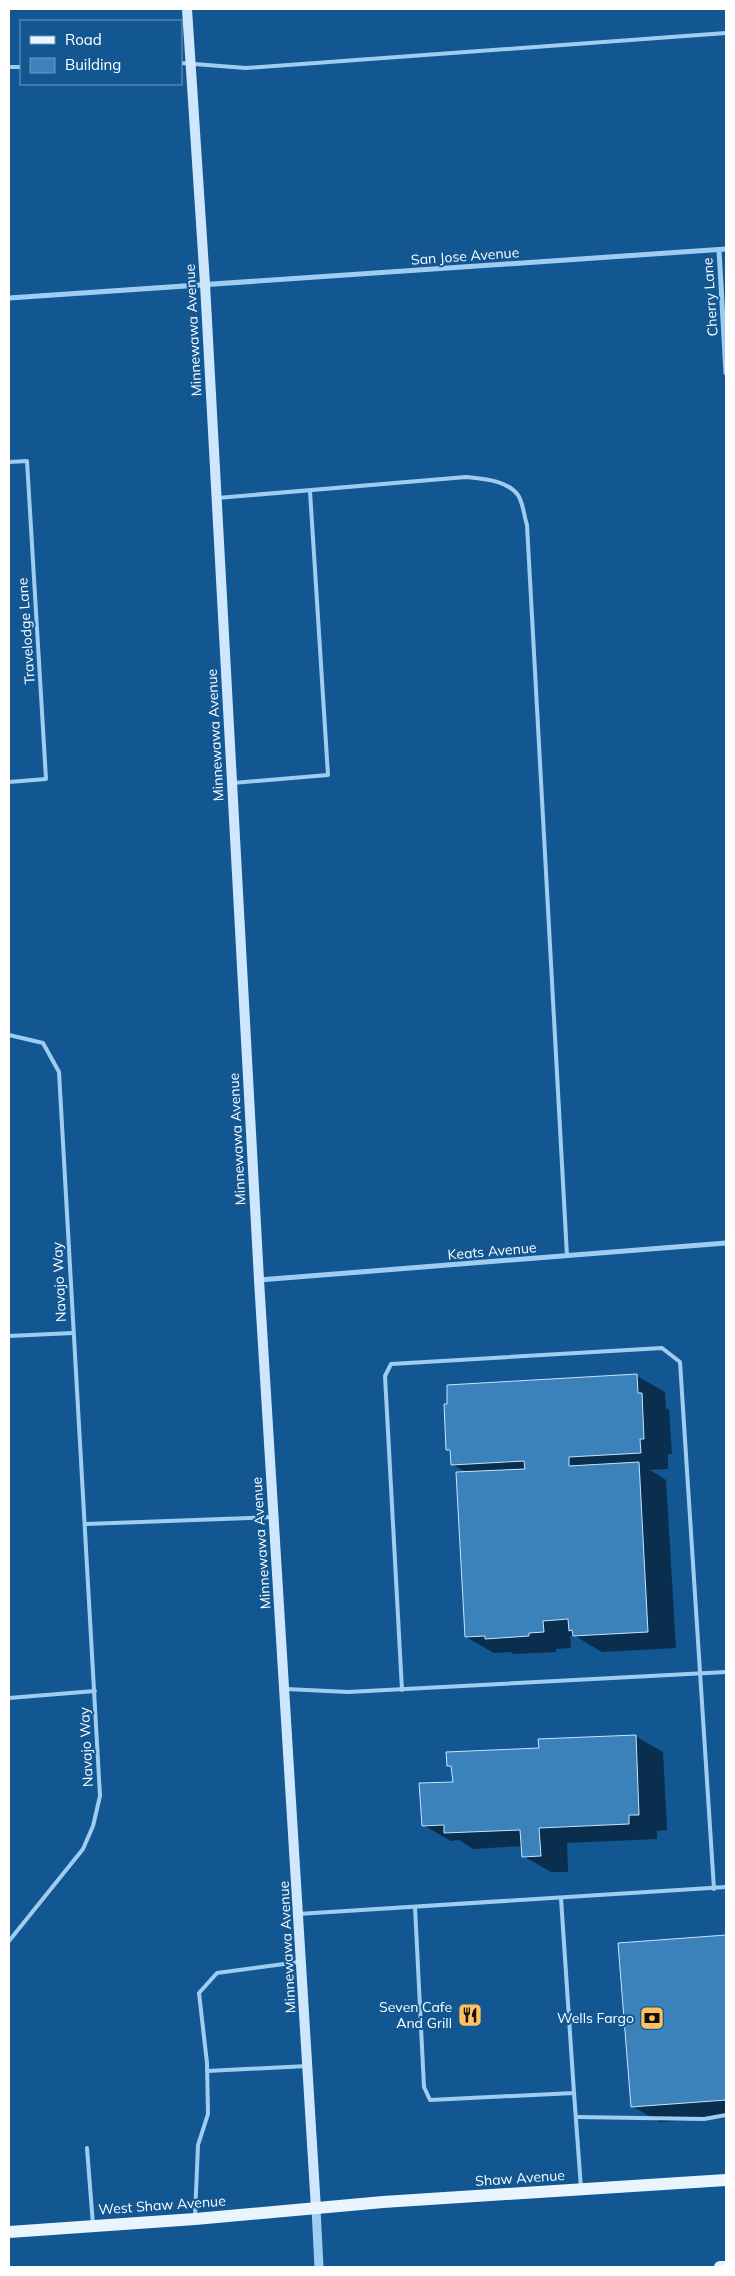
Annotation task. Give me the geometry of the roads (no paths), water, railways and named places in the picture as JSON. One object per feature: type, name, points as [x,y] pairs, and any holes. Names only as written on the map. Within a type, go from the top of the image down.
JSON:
[{"type":"main road","name":"Minnewawa Avenue","points":[[188,9],[186,63],[205,284],[258,1280],[316,2209]]},
{"type":"main road","name":"Shaw Avenue","points":[[316,2209],[383,2202],[726,2180]]},
{"type":"main road","name":"West Shaw Avenue","points":[[9,2232],[316,2209]]},
{"type":"main road","points":[[720,2267],[726,2267]]},
{"type":"street","name":"San Jose Avenue","points":[[9,298],[726,249]]},
{"type":"street","name":"Cherry Lane","points":[[719,250],[726,373]]},
{"type":"street","name":"Keats Avenue","points":[[258,1280],[726,1243]]},
{"type":"street","name":"Minnewawa Avenue","points":[[316,2209],[319,2267]]},
{"type":"lane","points":[[186,63],[246,68],[726,33]]},
{"type":"lane","name":"Travelodge Lane","points":[[9,462],[27,461],[46,779],[9,782]]},
{"type":"lane","points":[[215,498],[466,477],[493,480],[505,485],[518,494],[527,525],[567,1256]]},
{"type":"lane","points":[[232,783],[328,775],[310,491]]},
{"type":"lane","name":"Navajo Way","points":[[9,1035],[43,1044],[59,1072],[100,1796],[93,1826],[83,1849],[9,1941]]},
{"type":"lane","points":[[9,1336],[73,1333]]},
{"type":"lane","points":[[402,1690],[385,1376],[391,1364],[662,1348],[680,1362],[714,1889]]},
{"type":"lane","points":[[86,1524],[273,1517]]},
{"type":"lane","points":[[284,1689],[348,1692],[402,1690],[726,1672]]},
{"type":"lane","points":[[9,1698],[95,1691]]},
{"type":"lane","points":[[298,1914],[726,1887]]},
{"type":"lane","points":[[561,1898],[582,2190]]},
{"type":"lane","points":[[415,1907],[424,2086],[430,2100],[574,2093]]},
{"type":"lane","points":[[195,2219],[198,2145],[208,2114],[207,2071],[199,1993],[217,1973],[301,1962]]},
{"type":"lane","points":[[207,2071],[307,2066]]},
{"type":"lane","points":[[576,2117],[704,2119],[726,2115]]},
{"type":"lane","points":[[87,2148],[93,2225]]},
{"type":"place","name":"Seven Cafe And Grill","points":[[470,2015]]},
{"type":"place","name":"Wells Fargo","points":[[652,2018]]}]
